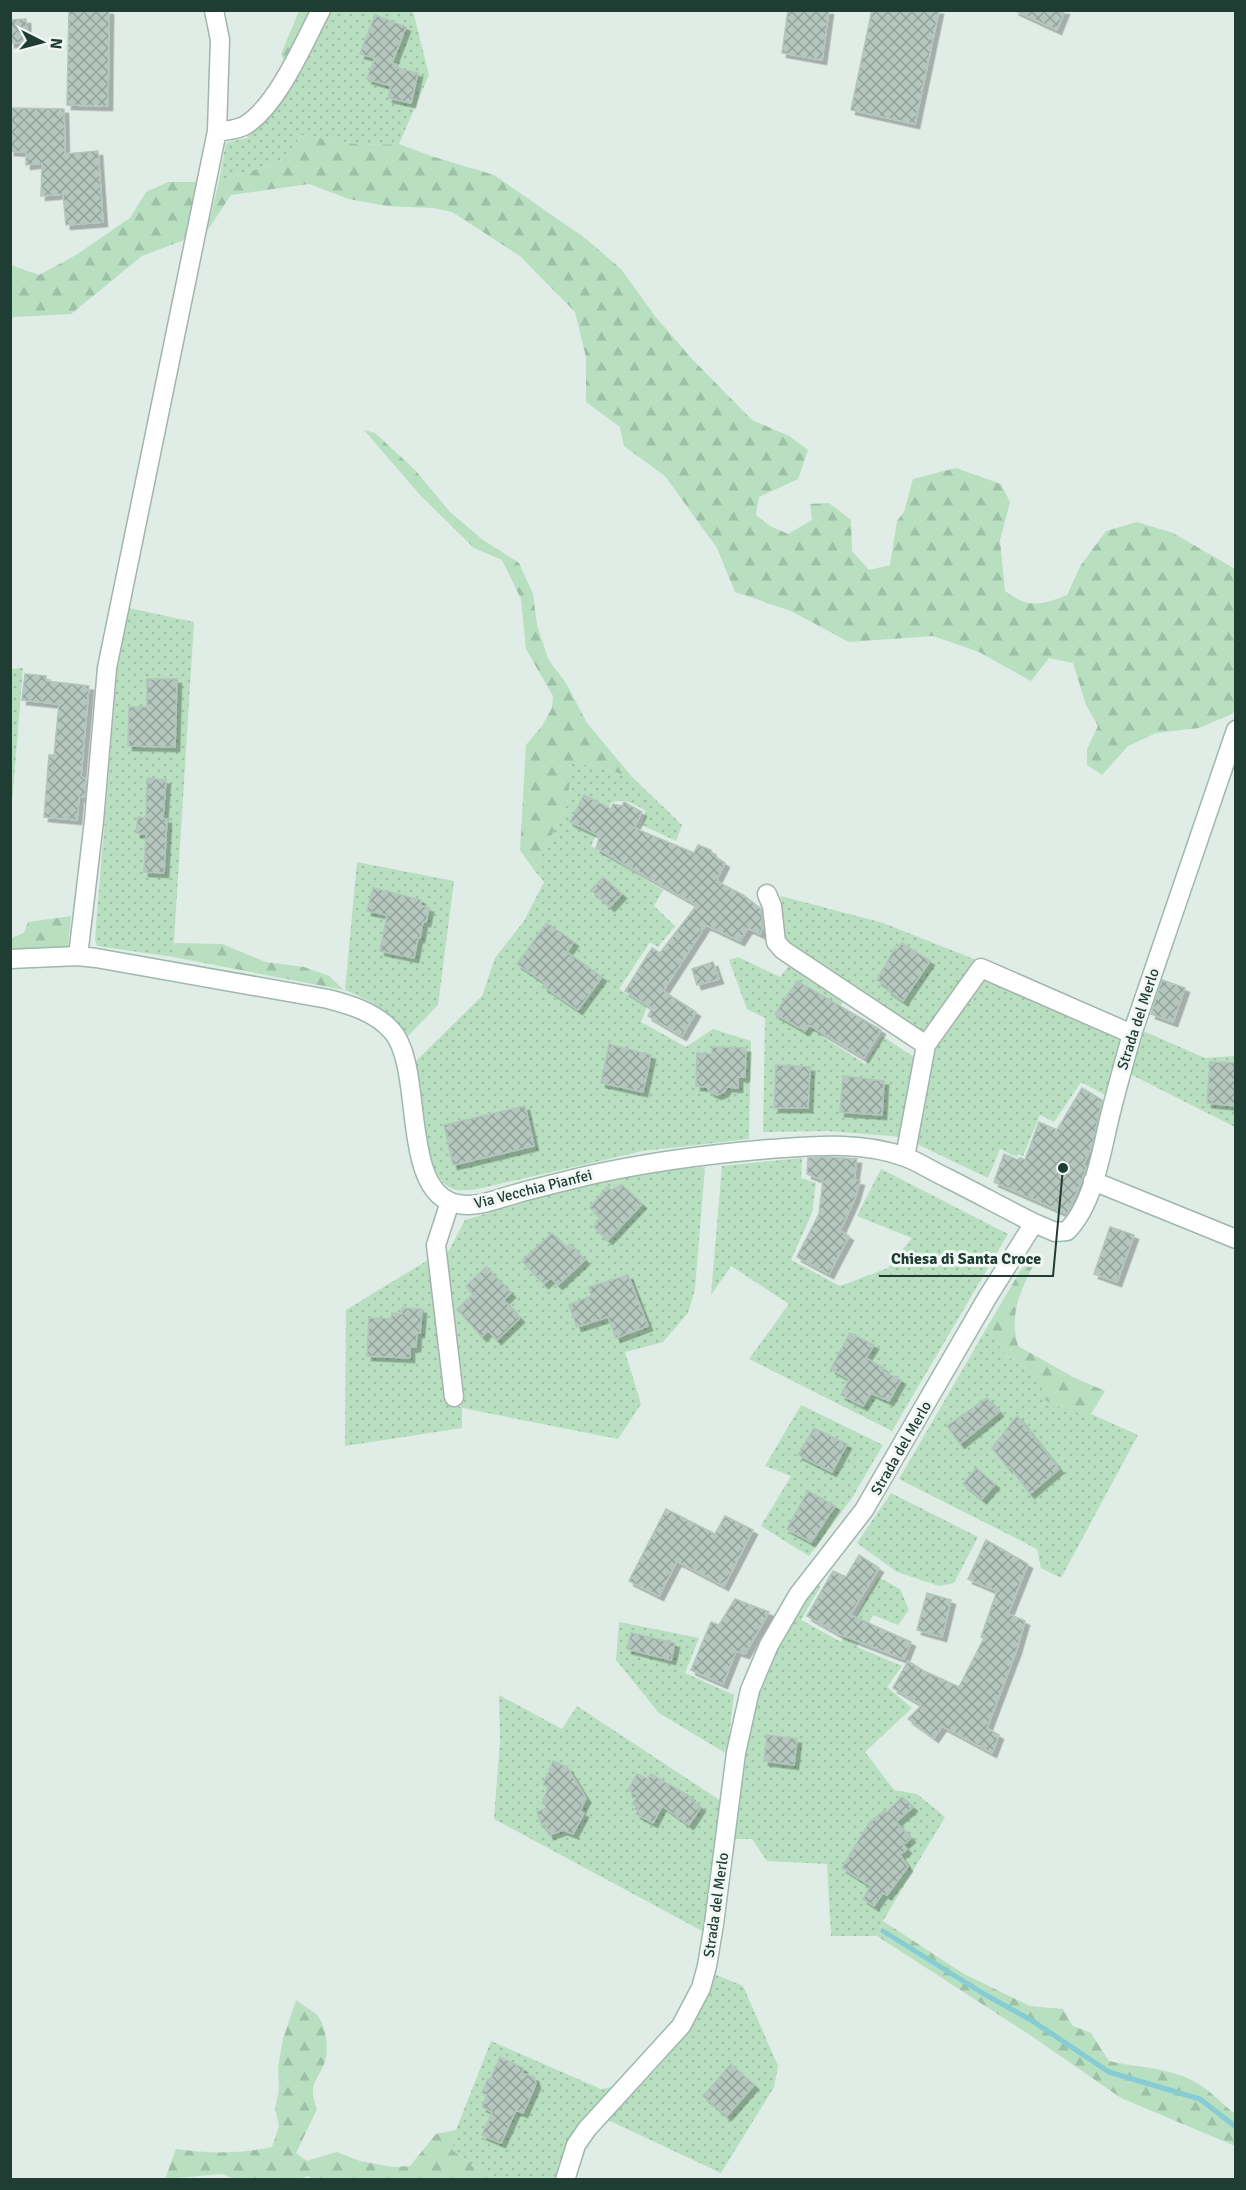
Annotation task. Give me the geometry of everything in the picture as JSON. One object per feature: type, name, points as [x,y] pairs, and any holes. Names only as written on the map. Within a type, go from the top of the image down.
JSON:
[{"type":"street","points":[[78,956],[94,821],[107,668],[217,131],[220,40],[214,10]]},
{"type":"street","points":[[217,131],[238,128],[258,115],[281,85],[321,10]]},
{"type":"street","name":"Strada del Merlo","points":[[565,2180],[576,2145],[587,2129],[681,2026],[701,1988],[714,1924],[736,1753],[750,1690],[769,1645],[798,1595],[864,1510],[987,1298],[1034,1223],[1055,1232],[1067,1231],[1079,1216],[1094,1181],[1132,1034],[1236,730]]},
{"type":"street","points":[[767,894],[772,906],[776,942],[783,950],[926,1044]]},
{"type":"street","points":[[10,959],[78,956],[116,960],[328,999],[350,1005],[376,1017],[393,1033],[404,1053],[425,1172],[434,1191],[450,1202],[436,1245],[454,1397]]},
{"type":"street","points":[[905,1157],[926,1044],[981,968],[1132,1034]]},
{"type":"street","name":"Via Vecchia Pianfei","points":[[450,1202],[467,1205],[479,1204],[629,1166],[714,1154],[815,1145],[872,1149],[905,1157],[1034,1223]]},
{"type":"street","points":[[1094,1181],[1236,1239]]},
{"type":"green space","points":[[299,11],[314,11],[286,66],[281,54]]},
{"type":"green space","points":[[329,11],[413,11],[429,75],[399,144],[361,145],[303,135],[279,162],[219,181],[226,143],[246,138],[268,119],[323,17]]},
{"type":"green space","points":[[303,135],[361,145],[399,144],[494,175],[585,238],[621,269],[655,316],[691,358],[752,420],[789,436],[808,450],[798,479],[759,497],[756,515],[770,526],[788,534],[812,520],[810,504],[829,503],[851,520],[852,551],[869,570],[890,565],[897,521],[904,512],[913,479],[956,468],[1001,484],[1010,502],[1000,540],[1005,591],[1021,601],[1035,604],[1067,595],[1081,565],[1106,531],[1137,522],[1173,533],[1235,569],[1236,707],[1232,714],[1199,728],[1156,733],[1128,746],[1102,775],[1087,765],[1087,749],[1098,726],[1086,705],[1073,663],[1049,658],[1031,681],[979,652],[933,636],[849,642],[791,611],[735,592],[717,548],[665,476],[624,446],[620,427],[586,402],[586,357],[575,312],[520,256],[452,212],[433,208],[387,206],[349,199],[309,184],[231,195],[207,231],[219,181],[279,162]]},
{"type":"green space","points":[[168,182],[197,182],[184,240],[142,256],[71,314],[14,317],[11,320],[11,265],[39,275],[76,255],[130,218],[146,192]]},
{"type":"green space","points":[[364,430],[375,433],[415,470],[450,512],[483,540],[519,563],[533,594],[537,625],[548,659],[566,683],[587,723],[633,778],[601,767],[572,763],[567,805],[534,870],[520,850],[526,745],[542,726],[552,708],[553,696],[526,649],[521,599],[502,560],[474,548],[420,495]]},
{"type":"green space","points":[[129,608],[194,622],[173,957],[97,946],[95,939],[117,671]]},
{"type":"green space","points":[[23,668],[11,815],[11,669]]},
{"type":"green space","points":[[572,763],[601,767],[633,778],[682,825],[676,841],[642,825],[646,811],[629,802],[616,801],[611,803],[591,846],[663,890],[654,906],[675,926],[658,947],[650,942],[619,989],[647,1007],[641,1022],[686,1047],[713,1029],[751,1041],[749,1139],[643,1151],[482,1188],[456,1190],[449,1187],[439,1177],[431,1159],[413,1064],[482,996],[495,958],[524,921],[544,882],[534,870],[567,805]]},
{"type":"green space","points":[[357,862],[454,881],[438,1005],[406,1038],[400,1028],[380,1008],[345,990]]},
{"type":"green space","points":[[781,896],[883,923],[979,961],[925,1037],[786,943]]},
{"type":"green space","points":[[71,916],[68,947],[11,951],[11,938],[24,933],[28,922]]},
{"type":"green space","points":[[174,943],[222,944],[266,962],[304,967],[329,976],[344,990],[173,957]]},
{"type":"green space","points":[[738,957],[780,977],[792,962],[845,998],[823,1037],[865,1064],[882,1036],[917,1059],[904,1137],[828,1131],[763,1132],[765,1018],[747,1009],[729,960]]},
{"type":"green space","points":[[982,975],[1121,1035],[1105,1095],[1081,1082],[1054,1122],[1040,1115],[1023,1156],[1018,1154],[1017,1157],[1000,1149],[988,1178],[915,1143],[933,1047]]},
{"type":"green space","points":[[1143,1031],[1205,1058],[1235,1056],[1235,1127],[1130,1074]]},
{"type":"green space","points":[[802,1158],[801,1178],[816,1183],[812,1213],[791,1260],[840,1286],[888,1268],[912,1238],[857,1216],[881,1169],[1008,1234],[892,1431],[749,1359],[789,1304],[731,1266],[711,1295],[722,1166]]},
{"type":"green space","points":[[705,1167],[695,1289],[688,1313],[663,1342],[625,1352],[641,1404],[618,1439],[462,1408],[462,1428],[345,1446],[346,1310],[433,1257],[449,1403],[461,1407],[445,1258],[465,1220],[558,1192],[653,1171]]},
{"type":"green space","points":[[1035,1262],[1015,1313],[1018,1346],[1073,1377],[1105,1391],[1091,1414],[1066,1411],[1040,1397],[1044,1381],[1007,1356],[986,1329],[1025,1263]]},
{"type":"green space","points":[[986,1329],[1007,1356],[1044,1381],[1066,1411],[1091,1414],[1138,1435],[1061,1578],[1041,1568],[1037,1549],[899,1479]]},
{"type":"green space","points":[[801,1405],[883,1445],[852,1498],[809,1556],[761,1526],[791,1476],[765,1466]]},
{"type":"green space","points":[[891,1493],[978,1537],[954,1583],[939,1586],[897,1572],[857,1543]]},
{"type":"green space","points":[[878,1577],[900,1589],[909,1610],[898,1625],[873,1615],[857,1647],[902,1666],[887,1687],[912,1708],[865,1752],[894,1790],[917,1794],[945,1817],[883,1921],[877,1936],[831,1936],[827,1864],[767,1861],[752,1839],[732,1839],[741,1762],[750,1716],[764,1676],[793,1618],[816,1582],[820,1587],[801,1620],[841,1642]]},
{"type":"green space","points":[[619,1622],[699,1638],[685,1673],[734,1695],[727,1754],[659,1713],[616,1660]]},
{"type":"green space","points":[[499,1695],[562,1729],[577,1706],[721,1801],[704,1932],[494,1819],[500,1742]]},
{"type":"green space","points":[[883,1921],[964,1974],[1030,2006],[1063,2009],[1073,2026],[1091,2033],[1109,2061],[1174,2073],[1200,2085],[1235,2114],[1235,2146],[1121,2098],[1030,2035],[877,1936]]},
{"type":"green space","points":[[714,1974],[743,1986],[778,2066],[774,2087],[721,2173],[608,2120],[684,2035],[706,1996]]},
{"type":"green space","points":[[296,2000],[319,2018],[325,2030],[327,2045],[326,2058],[313,2089],[317,2109],[296,2153],[307,2161],[337,2152],[360,2161],[392,2167],[410,2166],[436,2134],[456,2130],[452,2150],[474,2166],[494,2175],[489,2180],[314,2180],[308,2176],[297,2180],[234,2179],[222,2174],[165,2179],[176,2149],[224,2153],[272,2147],[279,2126],[275,2108],[279,2091],[278,2067],[283,2039]]},
{"type":"green space","points":[[491,2041],[601,2089],[617,2086],[587,2117],[570,2139],[555,2179],[489,2179],[494,2175],[474,2166],[452,2150],[456,2130]]},
{"type":"building","points":[[69,10],[109,10],[108,106],[67,105]]},
{"type":"building","points":[[788,10],[829,10],[822,60],[782,53]]},
{"type":"building","points":[[872,10],[939,10],[915,124],[851,110]]},
{"type":"building","points":[[1014,10],[1065,10],[1057,30]]},
{"type":"building","points":[[375,15],[406,27],[392,63],[397,65],[396,68],[418,73],[411,103],[388,98],[391,86],[367,79],[375,58],[360,54]]},
{"type":"building","points":[[26,19],[27,42],[10,43],[10,20]]},
{"type":"building","points":[[10,108],[64,109],[65,154],[98,151],[103,222],[66,225],[63,194],[41,196],[42,163],[26,165],[26,152],[10,151]]},
{"type":"building","points":[[25,674],[46,676],[46,681],[89,686],[81,776],[86,780],[85,797],[79,797],[77,820],[44,817],[49,755],[54,755],[59,704],[22,700]]},
{"type":"building","points":[[147,679],[177,679],[175,747],[128,746],[129,707],[147,707]]},
{"type":"building","points":[[147,778],[166,780],[163,819],[167,819],[164,873],[144,872],[146,834],[136,833],[138,817],[146,818]]},
{"type":"building","points":[[584,795],[611,809],[613,804],[622,806],[624,802],[642,812],[634,828],[694,853],[698,845],[711,850],[713,855],[725,863],[716,881],[743,895],[761,909],[763,927],[760,934],[748,928],[740,941],[706,925],[703,929],[701,928],[702,931],[663,991],[696,1012],[682,1036],[648,1016],[652,1008],[625,991],[652,948],[660,953],[697,905],[596,848],[600,836],[570,822]]},
{"type":"building","points":[[603,877],[622,894],[610,907],[591,890]]},
{"type":"building","points":[[373,888],[421,900],[420,905],[429,908],[426,922],[423,922],[420,938],[418,938],[414,958],[380,951],[387,915],[367,911]]},
{"type":"building","points":[[547,923],[574,942],[567,952],[602,977],[578,1010],[543,986],[545,983],[517,964]]},
{"type":"building","points":[[902,943],[930,961],[903,1001],[877,980],[895,948],[897,950]]},
{"type":"building","points":[[713,962],[719,979],[697,985],[692,969]]},
{"type":"building","points":[[1162,980],[1185,988],[1173,1022],[1151,1014]]},
{"type":"building","points":[[797,981],[881,1030],[864,1058],[809,1025],[805,1031],[775,1014]]},
{"type":"building","points":[[609,1044],[651,1055],[643,1092],[601,1083]]},
{"type":"building","points":[[712,1047],[746,1048],[745,1077],[738,1077],[738,1088],[727,1087],[724,1092],[717,1095],[710,1092],[707,1087],[696,1086],[697,1053],[712,1054]]},
{"type":"building","points":[[1210,1062],[1236,1063],[1236,1106],[1207,1103]]},
{"type":"building","points":[[776,1065],[810,1067],[808,1108],[774,1108]]},
{"type":"building","points":[[843,1076],[884,1081],[882,1115],[840,1112]]},
{"type":"building","points":[[1082,1088],[1102,1100],[1092,1146],[1083,1165],[1086,1167],[1084,1175],[1067,1214],[994,1182],[1004,1154],[1018,1160],[1020,1158],[1025,1160],[1039,1122],[1057,1130]]},
{"type":"building","points":[[525,1106],[534,1146],[453,1165],[444,1125]]},
{"type":"building","points":[[808,1158],[857,1159],[854,1180],[860,1181],[840,1231],[849,1236],[829,1274],[797,1257],[819,1214],[823,1180],[807,1174]]},
{"type":"building","points":[[622,1185],[642,1204],[608,1240],[594,1227],[601,1217],[590,1208],[607,1187],[611,1190]]},
{"type":"building","points":[[1110,1227],[1134,1235],[1117,1282],[1094,1274]]},
{"type":"building","points":[[552,1233],[566,1248],[570,1244],[585,1260],[558,1285],[551,1278],[544,1284],[522,1261]]},
{"type":"building","points":[[486,1267],[511,1293],[504,1300],[520,1318],[497,1340],[488,1331],[482,1337],[457,1309],[473,1294],[466,1286]]},
{"type":"building","points":[[628,1275],[648,1326],[616,1338],[608,1317],[577,1327],[569,1305],[591,1296],[589,1287]]},
{"type":"building","points":[[402,1308],[422,1309],[420,1333],[417,1333],[416,1347],[410,1347],[410,1358],[367,1356],[369,1318],[391,1319],[392,1313],[402,1314]]},
{"type":"building","points":[[850,1333],[874,1345],[866,1358],[884,1368],[883,1371],[901,1380],[889,1401],[871,1393],[863,1406],[841,1395],[849,1379],[831,1369]]},
{"type":"building","points":[[987,1398],[999,1412],[960,1444],[947,1426]]},
{"type":"building","points":[[1017,1416],[1059,1469],[1030,1494],[992,1448]]},
{"type":"building","points":[[814,1428],[847,1444],[832,1472],[798,1455]]},
{"type":"building","points":[[976,1468],[995,1484],[982,1499],[963,1484]]},
{"type":"building","points":[[808,1491],[835,1506],[811,1542],[787,1529]]},
{"type":"building","points":[[666,1509],[715,1534],[725,1516],[753,1530],[724,1586],[677,1561],[659,1596],[629,1581]]},
{"type":"building","points":[[986,1540],[1028,1564],[1008,1614],[1025,1621],[1017,1649],[987,1728],[999,1735],[992,1753],[942,1726],[934,1738],[908,1719],[922,1705],[893,1688],[908,1661],[959,1687],[984,1638],[981,1637],[997,1591],[968,1579]]},
{"type":"building","points":[[859,1555],[879,1568],[850,1615],[911,1642],[904,1659],[839,1634],[807,1616],[833,1571],[846,1577]]},
{"type":"building","points":[[927,1593],[951,1600],[942,1637],[917,1630]]},
{"type":"building","points":[[735,1599],[769,1612],[745,1654],[736,1651],[723,1684],[691,1670],[711,1622],[719,1625]]},
{"type":"building","points":[[631,1633],[675,1643],[671,1660],[627,1649]]},
{"type":"building","points":[[767,1735],[797,1739],[794,1765],[764,1761]]},
{"type":"building","points":[[553,1761],[567,1767],[586,1798],[580,1811],[584,1813],[573,1834],[563,1830],[549,1835],[545,1825],[542,1826],[537,1812],[546,1808],[543,1800],[549,1787],[543,1785]]},
{"type":"building","points":[[637,1774],[648,1779],[651,1774],[691,1797],[690,1799],[701,1807],[689,1825],[662,1806],[653,1823],[636,1814],[639,1807],[632,1804],[638,1796],[628,1790]]},
{"type":"building","points":[[902,1797],[913,1807],[896,1822],[911,1838],[903,1845],[907,1849],[900,1855],[908,1867],[887,1895],[883,1893],[874,1906],[863,1899],[871,1886],[842,1868],[869,1823],[885,1810],[887,1812]]},
{"type":"building","points":[[500,2057],[523,2068],[522,2073],[534,2077],[536,2084],[523,2113],[516,2110],[501,2143],[482,2135],[492,2112],[482,2107],[487,2095],[482,2093]]},
{"type":"building","points":[[731,2064],[754,2085],[727,2116],[703,2096]]},
{"type":"waterway","points":[[883,1931],[984,1994],[1031,2020],[1109,2072],[1200,2099],[1236,2127]]},
{"type":"place","name":"Chiesa di Santa Croce","points":[[1063,1168]]}]
